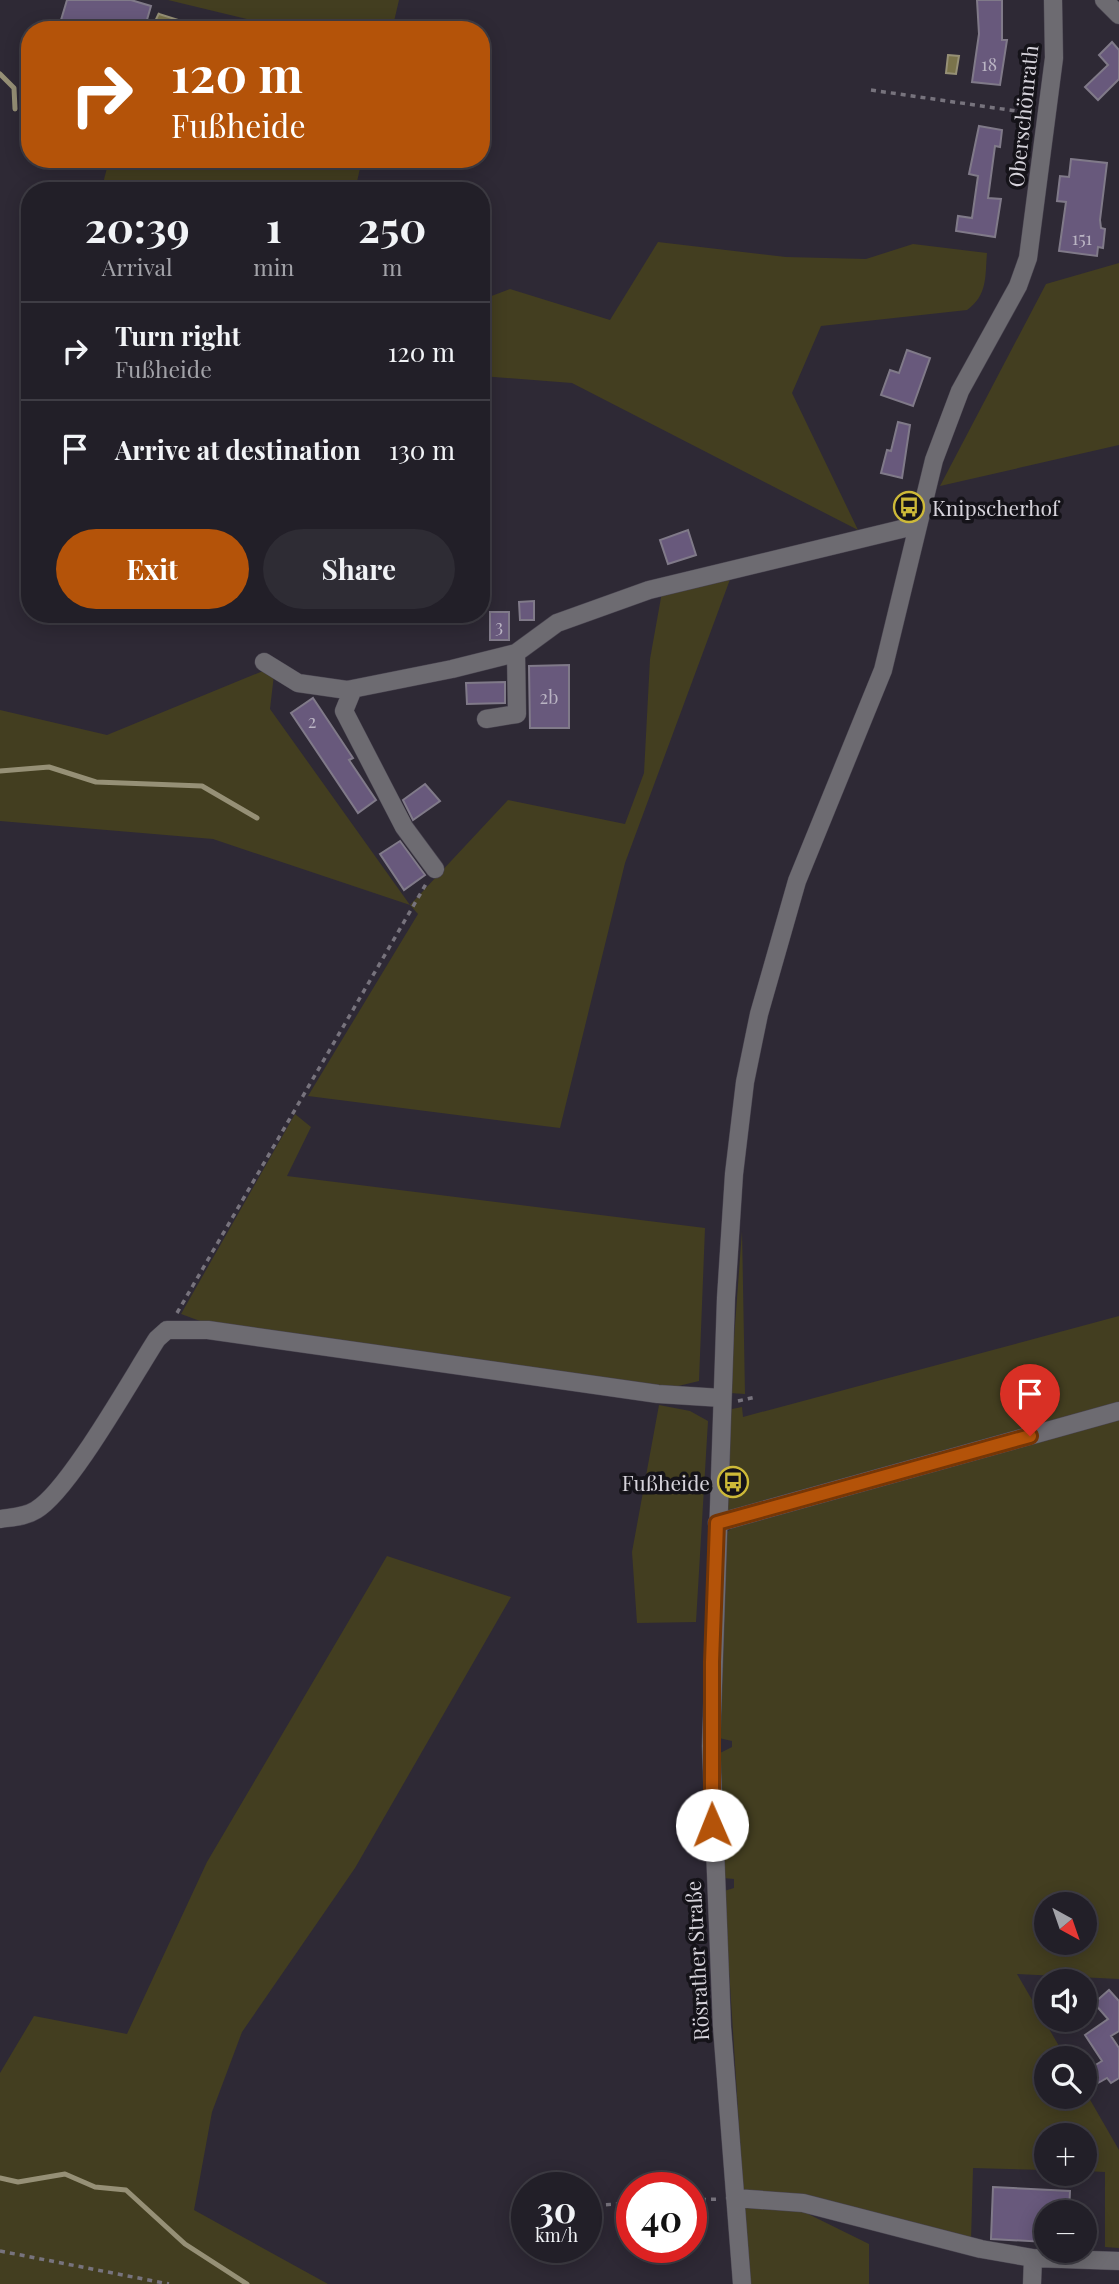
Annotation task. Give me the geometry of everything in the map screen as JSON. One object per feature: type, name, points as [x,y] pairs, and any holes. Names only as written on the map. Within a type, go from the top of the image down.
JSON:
[{"type":"street","name":"Oberschönrath","points":[[918,525],[947,422],[980,351],[1018,286],[1032,236],[1054,58],[1053,0]]},
{"type":"street","points":[[1104,0],[1119,15]]},
{"type":"street","points":[[264,662],[298,683],[326,689],[353,689],[516,653],[557,623],[649,590],[918,525]]},
{"type":"street","name":"Rösrather Straße","points":[[742,2284],[721,2013],[712,1825],[712,1662],[726,1298],[734,1174],[745,1082],[759,1014],[797,881],[883,670],[918,525]]},
{"type":"street","points":[[486,719],[517,714],[516,653]]},
{"type":"street","points":[[353,689],[344,711],[404,827],[435,869]]},
{"type":"street","points":[[0,1519],[24,1516],[49,1499],[69,1475],[156,1339],[167,1330],[208,1330],[658,1394],[722,1398]]},
{"type":"street","points":[[717,1523],[1119,1411]]},
{"type":"street","points":[[735,2198],[803,2203],[981,2249],[1033,2258],[1119,2262]]},
{"type":"street","points":[[1032,2284],[1033,2258]]},
{"type":"path","points":[[871,90],[1046,116]]},
{"type":"path","points":[[167,1330],[435,869]]},
{"type":"path","points":[[707,2199],[735,2198]]},
{"type":"path","points":[[0,2252],[169,2284]]},
{"type":"shaded area","points":[[168,0],[399,0],[394,21],[255,21]]},
{"type":"shaded area","points":[[159,13],[181,21],[155,21]]},
{"type":"shaded area","points":[[948,55],[959,56],[956,74],[946,73]]},
{"type":"shaded area","points":[[107,168],[360,168],[357,182],[103,182]]},
{"type":"shaded area","points":[[658,242],[786,257],[866,259],[913,244],[987,253],[982,291],[967,310],[821,326],[792,393],[858,530],[572,383],[490,377],[490,297],[510,289],[610,320]]},
{"type":"shaded area","points":[[1119,263],[1119,445],[940,486],[1046,284]]},
{"type":"shaded area","points":[[732,574],[625,863],[560,1128],[308,1096],[418,914],[410,905],[508,800],[625,824],[644,773],[650,659],[662,592]]},
{"type":"shaded area","points":[[275,666],[270,709],[410,905],[213,839],[0,821],[0,710],[107,735]]},
{"type":"shaded area","points":[[295,1114],[311,1127],[287,1176],[705,1228],[699,1381],[674,1387],[211,1325],[181,1314]]},
{"type":"shaded area","points":[[742,1231],[745,1394],[730,1393]]},
{"type":"shaded area","points":[[1119,1316],[1119,1406],[726,1515],[727,1410],[742,1407],[743,1417]]},
{"type":"shaded area","points":[[659,1405],[690,1411],[708,1421],[696,1622],[637,1623],[632,1552]]},
{"type":"shaded area","points":[[1119,1416],[1119,1979],[1097,1978],[1097,1969],[1034,1969],[1034,1975],[1017,1974],[1034,2003],[1034,2032],[1051,2032],[1059,2046],[1034,2046],[1034,2109],[1095,2109],[1119,2150],[1119,2248],[1105,2247],[1105,2172],[1097,2172],[1097,2123],[1034,2123],[1034,2170],[973,2168],[971,2241],[750,2196],[743,2188],[724,1891],[734,1888],[734,1879],[723,1878],[720,1753],[732,1747],[732,1741],[719,1738],[727,1532],[741,1521]]},
{"type":"shaded area","points":[[387,1556],[511,1597],[355,1868],[242,2032],[212,2112],[194,2210],[328,2284],[0,2284],[0,2073],[34,2016],[127,2034],[207,1862]]},
{"type":"shaded area","points":[[744,2207],[796,2208],[869,2244],[869,2284],[750,2284]]},
{"type":"building","points":[[67,0],[131,0],[151,6],[147,21],[61,21]]},
{"type":"building","points":[[977,0],[1002,0],[1002,40],[1007,40],[1000,85],[972,82],[979,34]]},
{"type":"building","points":[[1112,42],[1119,50],[1119,79],[1098,100],[1085,87],[1108,65],[1099,55]]},
{"type":"building","points":[[979,126],[1002,130],[1000,147],[995,146],[988,198],[1001,199],[995,237],[956,231],[958,216],[972,218],[978,176],[969,174]]},
{"type":"building","points":[[1071,159],[1107,163],[1100,220],[1101,228],[1105,229],[1103,248],[1098,247],[1097,256],[1059,251],[1066,202],[1057,201],[1060,176],[1069,177]]},
{"type":"building","points":[[907,350],[930,358],[913,406],[881,395],[890,370],[899,373]]},
{"type":"building","points":[[898,422],[910,425],[902,478],[881,473],[887,450],[891,451]]},
{"type":"building","points":[[688,530],[696,555],[668,564],[660,540]]},
{"type":"building","points":[[534,601],[534,620],[520,620],[519,602]]},
{"type":"building","points":[[490,612],[509,612],[509,640],[490,640]]},
{"type":"building","points":[[569,665],[569,728],[530,728],[529,666]]},
{"type":"building","points":[[505,682],[505,703],[467,704],[466,683]]},
{"type":"building","points":[[313,698],[353,758],[349,760],[376,800],[358,813],[291,713]]},
{"type":"building","points":[[425,784],[440,801],[413,820],[403,800]]},
{"type":"building","points":[[400,841],[425,875],[404,890],[380,854]]},
{"type":"building","points":[[1109,1990],[1119,2001],[1119,2031],[1111,2036],[1119,2048],[1119,2078],[1111,2083],[1107,2078],[1097,2081],[1097,2064],[1102,2061],[1097,2053],[1097,2046],[1092,2046],[1085,2035],[1097,2032],[1097,2027],[1108,2019],[1097,2006],[1097,2000]]},
{"type":"building","points":[[993,2187],[1070,2191],[1070,2200],[1034,2200],[1034,2241],[991,2239]]},
{"type":"waterway","points":[[0,74],[14,88],[15,109]]},
{"type":"waterway","points":[[0,771],[49,767],[96,782],[202,786],[257,818]]},
{"type":"waterway","points":[[0,2178],[18,2182],[65,2174],[95,2187],[126,2190],[185,2244],[247,2284]]},
{"type":"place","name":"Knipscherhof","points":[[909,507]]},
{"type":"place","name":"Fußheide","points":[[733,1482]]},
{"type":"route","points":[[712,1825],[712,1662],[717,1523],[1030,1436]]}]
